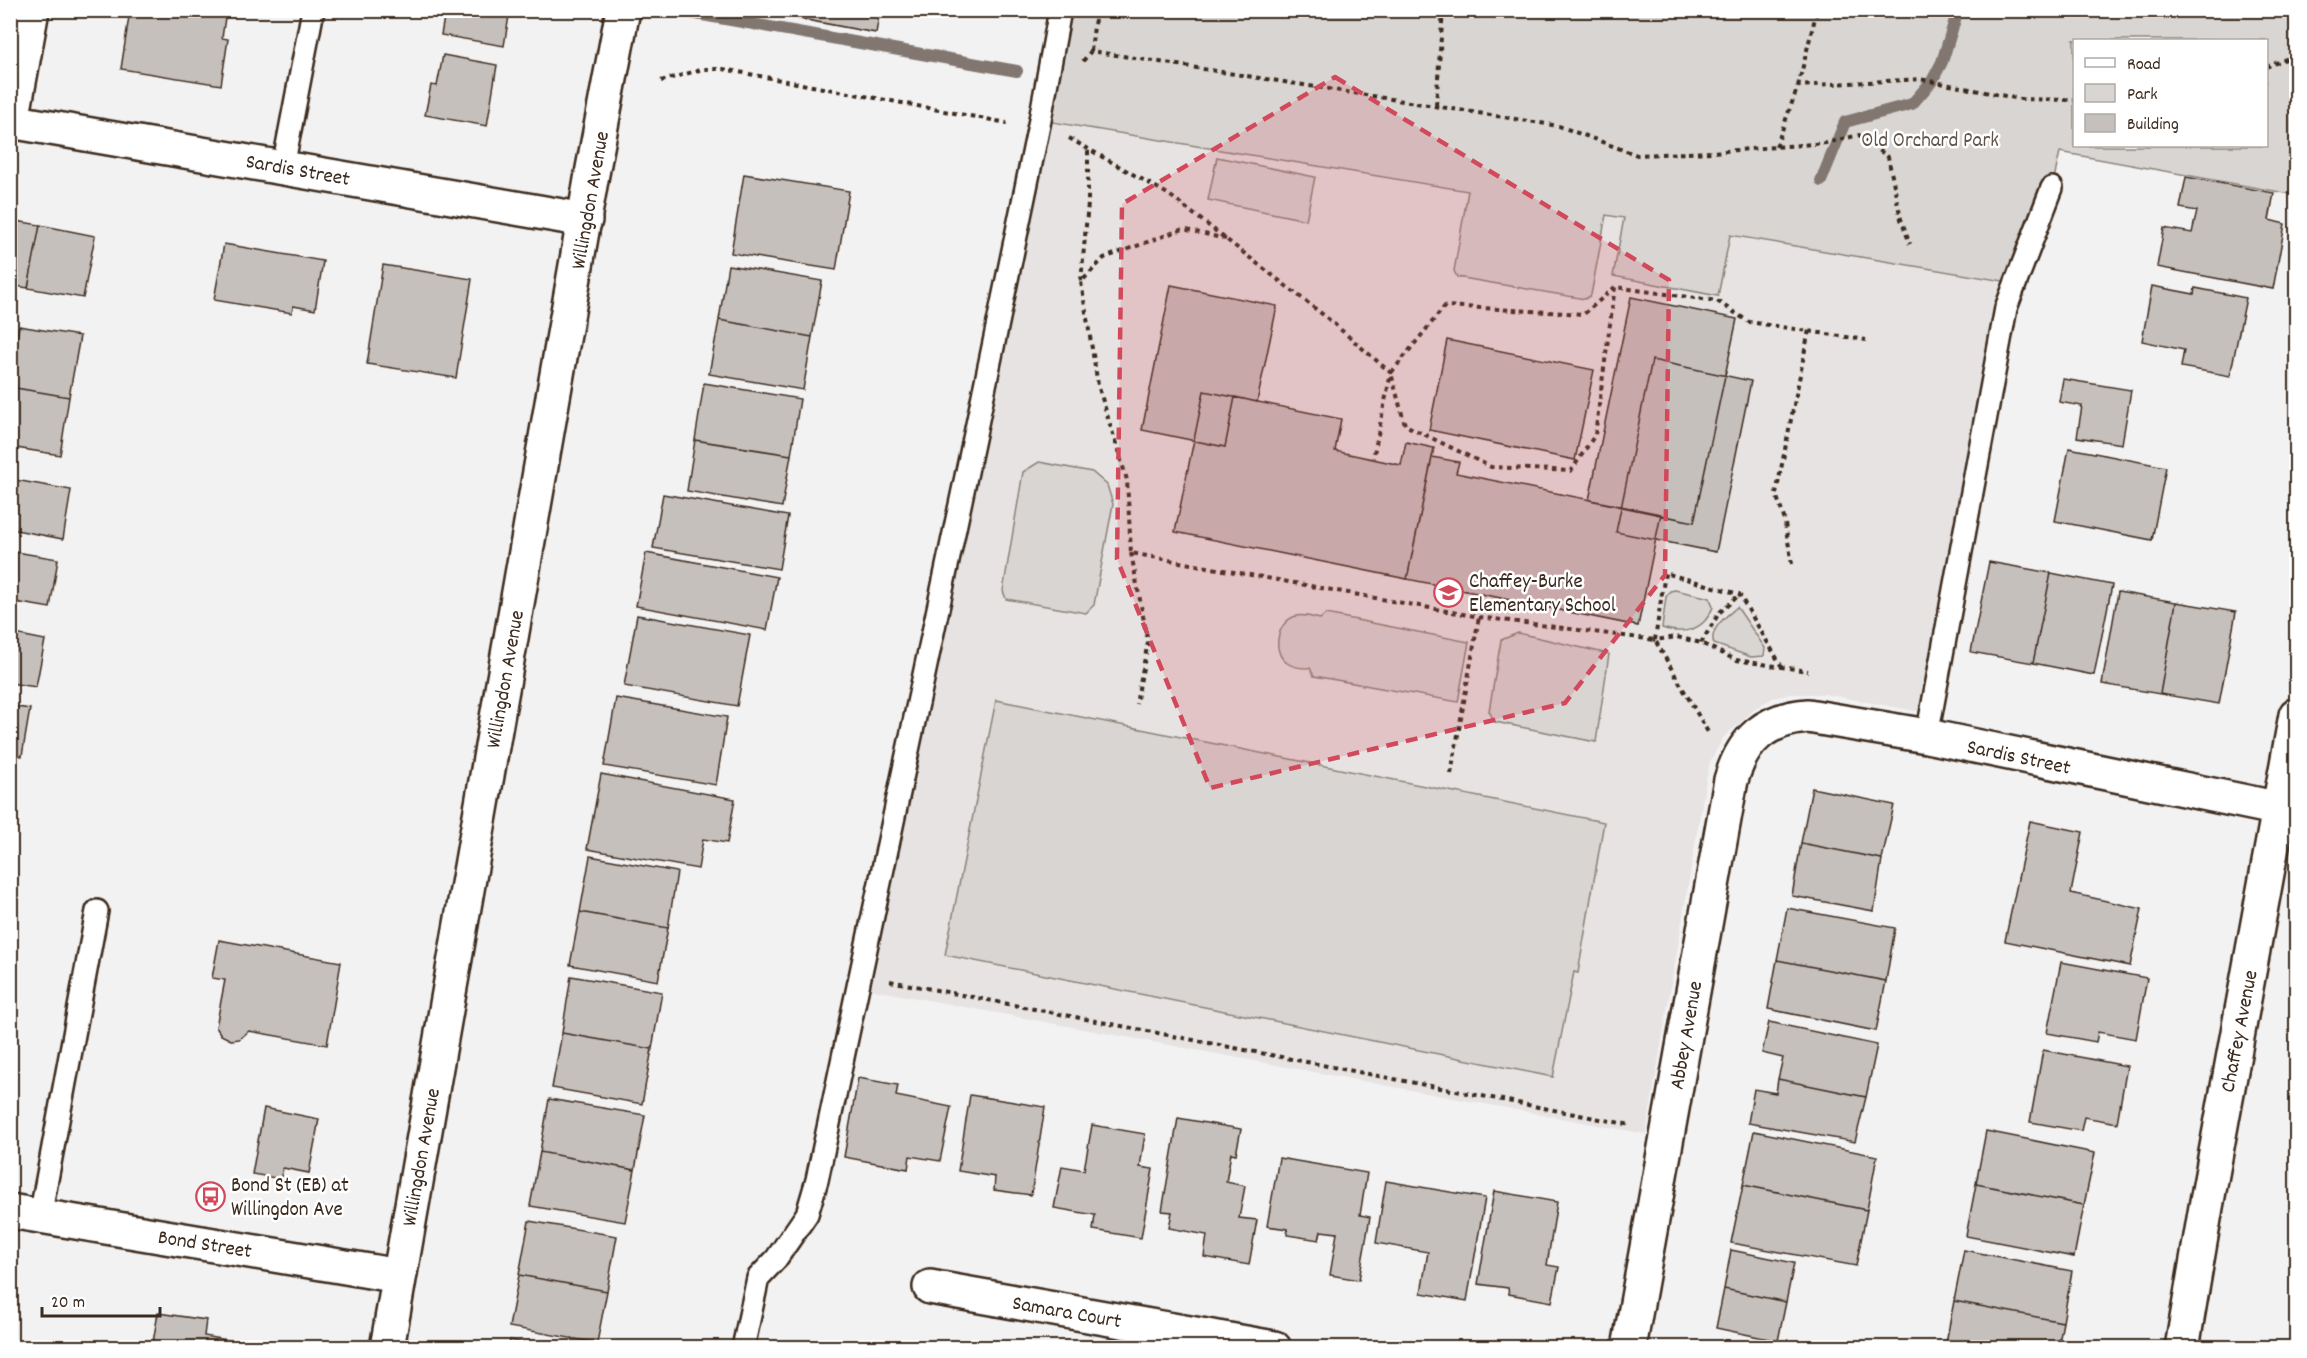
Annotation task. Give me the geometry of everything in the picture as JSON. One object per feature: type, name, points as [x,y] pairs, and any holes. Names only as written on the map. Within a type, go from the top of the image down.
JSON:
[{"type":"street","points":[[11,121],[32,10]]},
{"type":"street","name":"Willingdon Avenue","points":[[387,1347],[623,10]]},
{"type":"street","name":"Sardis Street","points":[[11,121],[585,220]]},
{"type":"street","name":"Chaffey Avenue","points":[[2182,1347],[2296,715]]},
{"type":"street","name":"Sardis Street","points":[[1760,732],[1789,717],[1808,716],[1927,736],[2280,809]]},
{"type":"street","name":"Abbey Avenue","points":[[1629,1347],[1731,780],[1736,761],[1748,743],[1760,732]]},
{"type":"street","name":"Bond Street","points":[[25,1214],[399,1276]]},
{"type":"street","name":"Samara Court","points":[[930,1287],[1274,1347]]},
{"type":"lane","points":[[283,167],[313,10]]},
{"type":"lane","points":[[743,1347],[758,1278],[776,1260],[807,1214],[817,1180],[1040,120],[1060,10]]},
{"type":"lane","points":[[1927,736],[2006,308],[2052,188]]},
{"type":"lane","points":[[25,1214],[97,911]]},
{"type":"path","points":[[1078,68],[1091,51],[1096,10]]},
{"type":"path","points":[[1436,105],[1443,10]]},
{"type":"path","points":[[1776,147],[1798,86],[1817,10]]},
{"type":"path","points":[[1091,51],[1559,126],[1637,155],[1826,143],[1859,135],[1888,157],[1901,219],[1910,244]]},
{"type":"path","points":[[2268,66],[2296,55]]},
{"type":"path","points":[[661,81],[703,69],[723,69],[1012,123],[1023,124],[1040,120],[1088,150],[1168,194],[1326,317],[1391,373],[1405,424],[1491,467],[1571,471],[1595,435],[1615,287]]},
{"type":"path","points":[[1798,86],[1920,78],[2020,99],[2073,100]]},
{"type":"path","points":[[1088,150],[1088,203],[1081,282],[1098,385],[1127,480],[1131,553],[1148,642],[1136,704]]},
{"type":"path","points":[[1081,282],[1104,258],[1183,229],[1226,239]]},
{"type":"path","points":[[1373,458],[1391,373],[1445,306],[1584,314],[1615,287],[1717,301],[1749,322],[1866,340]]},
{"type":"path","points":[[1792,564],[1784,518],[1776,494],[1809,330]]},
{"type":"path","points":[[1131,553],[1479,617],[1655,640],[1677,638],[1701,643],[1736,660],[1808,671]]},
{"type":"path","points":[[1713,741],[1655,640],[1665,573],[1739,594],[1782,667]]},
{"type":"path","points":[[1701,643],[1719,613],[1739,594]]},
{"type":"path","points":[[1451,774],[1479,617]]},
{"type":"path","points":[[861,975],[1640,1127]]},
{"type":"highlighted area","points":[[1335,77],[1669,280],[1665,575],[1565,703],[1210,788],[1117,559],[1122,204]]},
{"type":"shaded area","name":"Chaffey-Burke Elementary School","points":[[1040,120],[2015,283],[1932,714],[1824,694],[1789,694],[1773,698],[1757,707],[1723,738],[1710,762],[1706,780],[1646,1134],[858,987]]},
{"type":"green space","name":"Old Orchard Park","points":[[1060,11],[2296,11],[2296,195],[2060,152],[2052,188],[2015,283],[1730,235],[1718,296],[1613,276],[1624,218],[1606,215],[1591,295],[1585,299],[1457,277],[1454,271],[1468,191],[1040,120]]},
{"type":"green space","points":[[1217,157],[1315,177],[1306,220],[1208,200]]},
{"type":"green space","points":[[1039,462],[1092,472],[1107,485],[1113,504],[1094,605],[1086,613],[1006,599],[1003,591],[1023,472]]},
{"type":"green space","points":[[1675,590],[1710,598],[1713,607],[1699,626],[1685,631],[1662,628],[1666,597],[1670,591]]},
{"type":"green space","points":[[1737,607],[1765,648],[1764,656],[1751,657],[1714,644],[1716,628]]},
{"type":"green space","points":[[1326,614],[1469,642],[1458,702],[1314,676],[1310,668],[1295,667],[1287,663],[1279,652],[1278,645],[1278,637],[1284,624],[1296,616],[1320,619]]},
{"type":"green space","points":[[1518,633],[1609,654],[1596,742],[1495,722],[1489,711],[1501,640]]},
{"type":"green space","points":[[996,700],[1604,822],[1578,973],[1574,972],[1553,1077],[945,955]]},
{"type":"building","points":[[130,10],[226,11],[222,38],[228,39],[221,85],[121,69]]},
{"type":"building","points":[[440,10],[510,10],[504,46],[441,35],[445,12]]},
{"type":"building","points":[[753,10],[880,10],[876,33]]},
{"type":"building","points":[[443,55],[497,65],[487,126],[425,115],[431,85],[437,86]]},
{"type":"building","points":[[744,174],[849,191],[836,270],[731,253]]},
{"type":"building","points":[[2186,177],[2274,193],[2269,220],[2285,224],[2273,289],[2157,267],[2164,228],[2192,233],[2197,211],[2180,208]]},
{"type":"building","points":[[10,220],[40,225],[28,288],[10,285]]},
{"type":"building","points":[[40,225],[95,236],[83,298],[28,288]]},
{"type":"building","points":[[224,244],[323,261],[315,310],[293,306],[292,313],[214,300]]},
{"type":"building","points":[[383,265],[472,279],[456,378],[367,364]]},
{"type":"building","points":[[728,265],[822,281],[812,337],[719,320]]},
{"type":"building","points":[[1171,285],[1277,306],[1257,402],[1235,397],[1225,447],[1142,430]]},
{"type":"building","points":[[2152,286],[2194,294],[2195,288],[2246,298],[2230,376],[2181,367],[2184,350],[2142,341]]},
{"type":"building","points":[[1631,297],[1737,319],[1694,522],[1589,500]]},
{"type":"building","points":[[719,320],[812,337],[803,390],[709,374]]},
{"type":"building","points":[[19,326],[80,336],[69,397],[10,387],[10,372]]},
{"type":"building","points":[[1447,340],[1594,370],[1575,460],[1429,430]]},
{"type":"building","points":[[1652,360],[1751,381],[1716,552],[1616,532]]},
{"type":"building","points":[[2063,379],[2131,390],[2122,444],[2077,437],[2082,406],[2059,402]]},
{"type":"building","points":[[704,383],[800,399],[791,455],[695,440]]},
{"type":"building","points":[[10,387],[69,397],[60,455],[10,447]]},
{"type":"building","points":[[1204,391],[1341,419],[1335,451],[1401,465],[1406,442],[1434,448],[1407,579],[1175,532]]},
{"type":"building","points":[[695,440],[791,455],[782,507],[687,491]]},
{"type":"building","points":[[2069,448],[2166,467],[2152,540],[2055,521]]},
{"type":"building","points":[[1432,457],[1459,462],[1456,473],[1661,514],[1638,626],[1407,579]]},
{"type":"building","points":[[10,479],[71,490],[63,539],[11,529],[10,533]]},
{"type":"building","points":[[663,494],[788,516],[779,569],[653,548]]},
{"type":"building","points":[[10,551],[58,559],[50,608],[10,601]]},
{"type":"building","points":[[646,553],[777,577],[767,630],[636,606]]},
{"type":"building","points":[[1989,562],[2051,573],[2033,663],[1971,652]]},
{"type":"building","points":[[2051,573],[2112,585],[2094,675],[2033,663]]},
{"type":"building","points":[[2118,592],[2176,602],[2160,694],[2102,684]]},
{"type":"building","points":[[2176,602],[2236,612],[2219,704],[2160,694]]},
{"type":"building","points":[[637,615],[750,635],[737,706],[624,686]]},
{"type":"building","points":[[10,633],[45,640],[36,687],[10,683]]},
{"type":"building","points":[[616,698],[727,717],[716,785],[604,766]]},
{"type":"building","points":[[10,706],[30,709],[22,756],[10,754]]},
{"type":"building","points":[[601,774],[735,799],[727,843],[703,839],[698,869],[587,849]]},
{"type":"building","points":[[1812,788],[1894,805],[1882,859],[1801,843]]},
{"type":"building","points":[[2030,821],[2083,832],[2071,893],[2142,909],[2130,966],[2005,941]]},
{"type":"building","points":[[1801,843],[1882,859],[1874,911],[1792,896]]},
{"type":"building","points":[[590,856],[677,872],[668,928],[580,912]]},
{"type":"building","points":[[1787,908],[1895,928],[1886,981],[1777,960]]},
{"type":"building","points":[[580,912],[668,928],[658,981],[570,965]]},
{"type":"building","points":[[219,940],[341,962],[327,1045],[249,1031],[239,1039],[231,1040],[221,1035],[216,1027],[225,980],[212,978]]},
{"type":"building","points":[[1777,960],[1886,981],[1876,1031],[1768,1009]]},
{"type":"building","points":[[2061,962],[2147,978],[2136,1039],[2098,1032],[2096,1042],[2047,1033]]},
{"type":"building","points":[[571,976],[662,992],[652,1049],[562,1033]]},
{"type":"building","points":[[1769,1022],[1877,1045],[1866,1097],[1778,1079],[1783,1058],[1762,1053]]},
{"type":"building","points":[[562,1033],[652,1049],[642,1104],[552,1088]]},
{"type":"building","points":[[2043,1050],[2127,1066],[2117,1123],[2084,1117],[2081,1131],[2030,1122]]},
{"type":"building","points":[[858,1078],[898,1085],[896,1096],[951,1107],[940,1161],[910,1156],[908,1169],[844,1157]]},
{"type":"building","points":[[1778,1079],[1866,1097],[1855,1142],[1748,1123],[1754,1089],[1776,1093]]},
{"type":"building","points":[[970,1095],[1045,1107],[1031,1195],[994,1190],[995,1177],[958,1171]]},
{"type":"building","points":[[549,1099],[645,1115],[635,1170],[540,1152]]},
{"type":"building","points":[[264,1108],[319,1119],[309,1173],[283,1168],[281,1179],[252,1174]]},
{"type":"building","points":[[1178,1118],[1241,1129],[1236,1154],[1231,1153],[1226,1182],[1245,1186],[1239,1218],[1257,1220],[1249,1265],[1204,1257],[1207,1235],[1169,1228],[1172,1212],[1162,1211]]},
{"type":"building","points":[[1092,1125],[1145,1134],[1140,1167],[1153,1169],[1141,1238],[1093,1230],[1095,1215],[1054,1208],[1062,1166],[1084,1170]]},
{"type":"building","points":[[1754,1131],[1877,1156],[1867,1210],[1743,1185]]},
{"type":"building","points":[[1986,1131],[2095,1153],[2084,1205],[1976,1184]]},
{"type":"building","points":[[540,1152],[635,1170],[625,1222],[530,1206]]},
{"type":"building","points":[[1279,1158],[1367,1173],[1360,1215],[1370,1217],[1359,1280],[1330,1275],[1337,1233],[1321,1231],[1319,1240],[1287,1235],[1288,1229],[1267,1226]]},
{"type":"building","points":[[1386,1181],[1485,1198],[1467,1301],[1421,1293],[1428,1252],[1376,1243]]},
{"type":"building","points":[[1976,1184],[2084,1205],[2074,1257],[1966,1236]]},
{"type":"building","points":[[1743,1185],[1867,1210],[1856,1266],[1731,1243]]},
{"type":"building","points":[[1494,1191],[1557,1202],[1547,1265],[1559,1267],[1552,1302],[1509,1294],[1508,1288],[1478,1284]]},
{"type":"building","points":[[529,1221],[617,1236],[607,1291],[519,1275]]},
{"type":"building","points":[[1731,1250],[1794,1263],[1786,1302],[1724,1289]]},
{"type":"building","points":[[1964,1250],[2072,1271],[2063,1322],[1954,1301]]},
{"type":"building","points":[[519,1275],[607,1291],[597,1343],[509,1327]]},
{"type":"building","points":[[1724,1289],[1786,1302],[1778,1341],[1716,1328]]},
{"type":"building","points":[[1954,1301],[2063,1322],[2058,1348],[1945,1348]]},
{"type":"building","points":[[158,1313],[206,1320],[204,1336],[250,1344],[250,1348],[152,1348]]},
{"type":"building","points":[[510,1340],[552,1348],[508,1348]]},
{"type":"waterway","points":[[1821,181],[1845,122],[1912,104],[1932,81],[1942,62],[1958,10]]},
{"type":"waterway","points":[[691,13],[1017,71]]},
{"type":"place","name":"Chaffey-Burke Elementary School","points":[[1448,592]]},
{"type":"place","name":"Bond St (EB) at Willingdon Ave","points":[[210,1196]]}]
